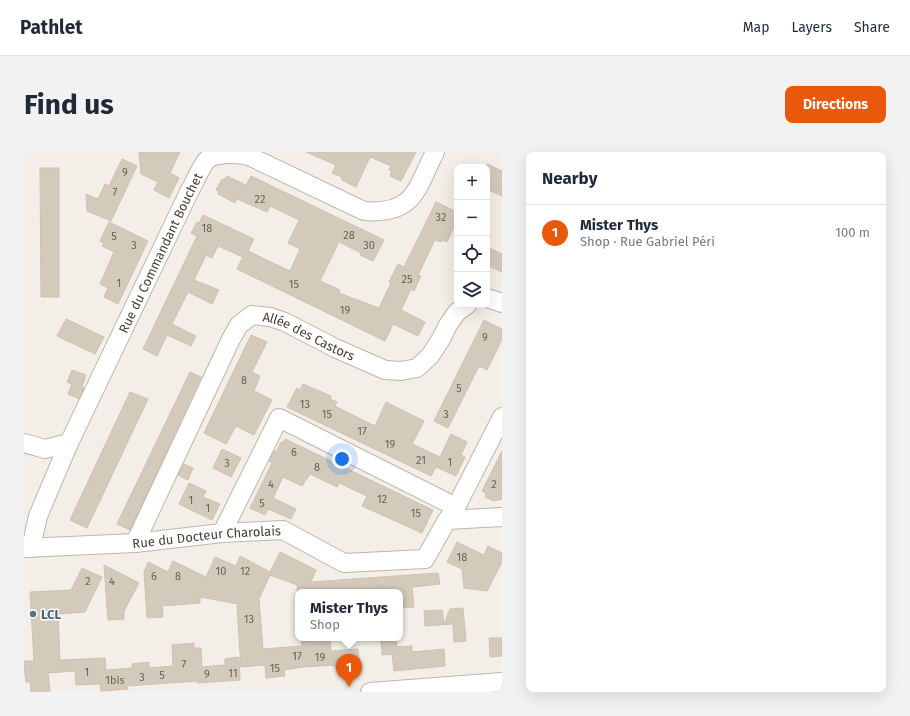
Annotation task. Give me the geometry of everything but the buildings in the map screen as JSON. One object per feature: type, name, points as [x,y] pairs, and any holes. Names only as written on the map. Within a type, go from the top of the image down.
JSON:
[{"type":"street","name":"Rue du Commandant Bouchet","points":[[28,548],[38,516],[69,443],[189,192],[207,160],[217,155],[240,154],[251,157],[364,211],[379,212],[393,209],[405,204],[415,192],[435,152]]},
{"type":"street","points":[[490,299],[502,303]]},
{"type":"street","name":"Allée des Castors","points":[[135,543],[231,339],[239,325],[252,315],[270,317],[285,322],[335,348],[386,370],[401,372],[417,368],[430,356],[448,325],[457,312],[463,308]]},
{"type":"street","points":[[452,514],[502,417]]},
{"type":"street","points":[[222,533],[279,418],[452,514],[502,517]]},
{"type":"street","points":[[24,443],[45,449],[69,443]]},
{"type":"street","name":"Rue du Docteur Charolais","points":[[28,548],[135,543],[222,533],[283,530],[344,563],[424,559],[452,514]]},
{"type":"street","points":[[370,692],[413,690],[502,682]]},
{"type":"place","name":"LCL","points":[[33,614]]},
{"type":"place","name":"Mister Thys","points":[[349,687]]}]
